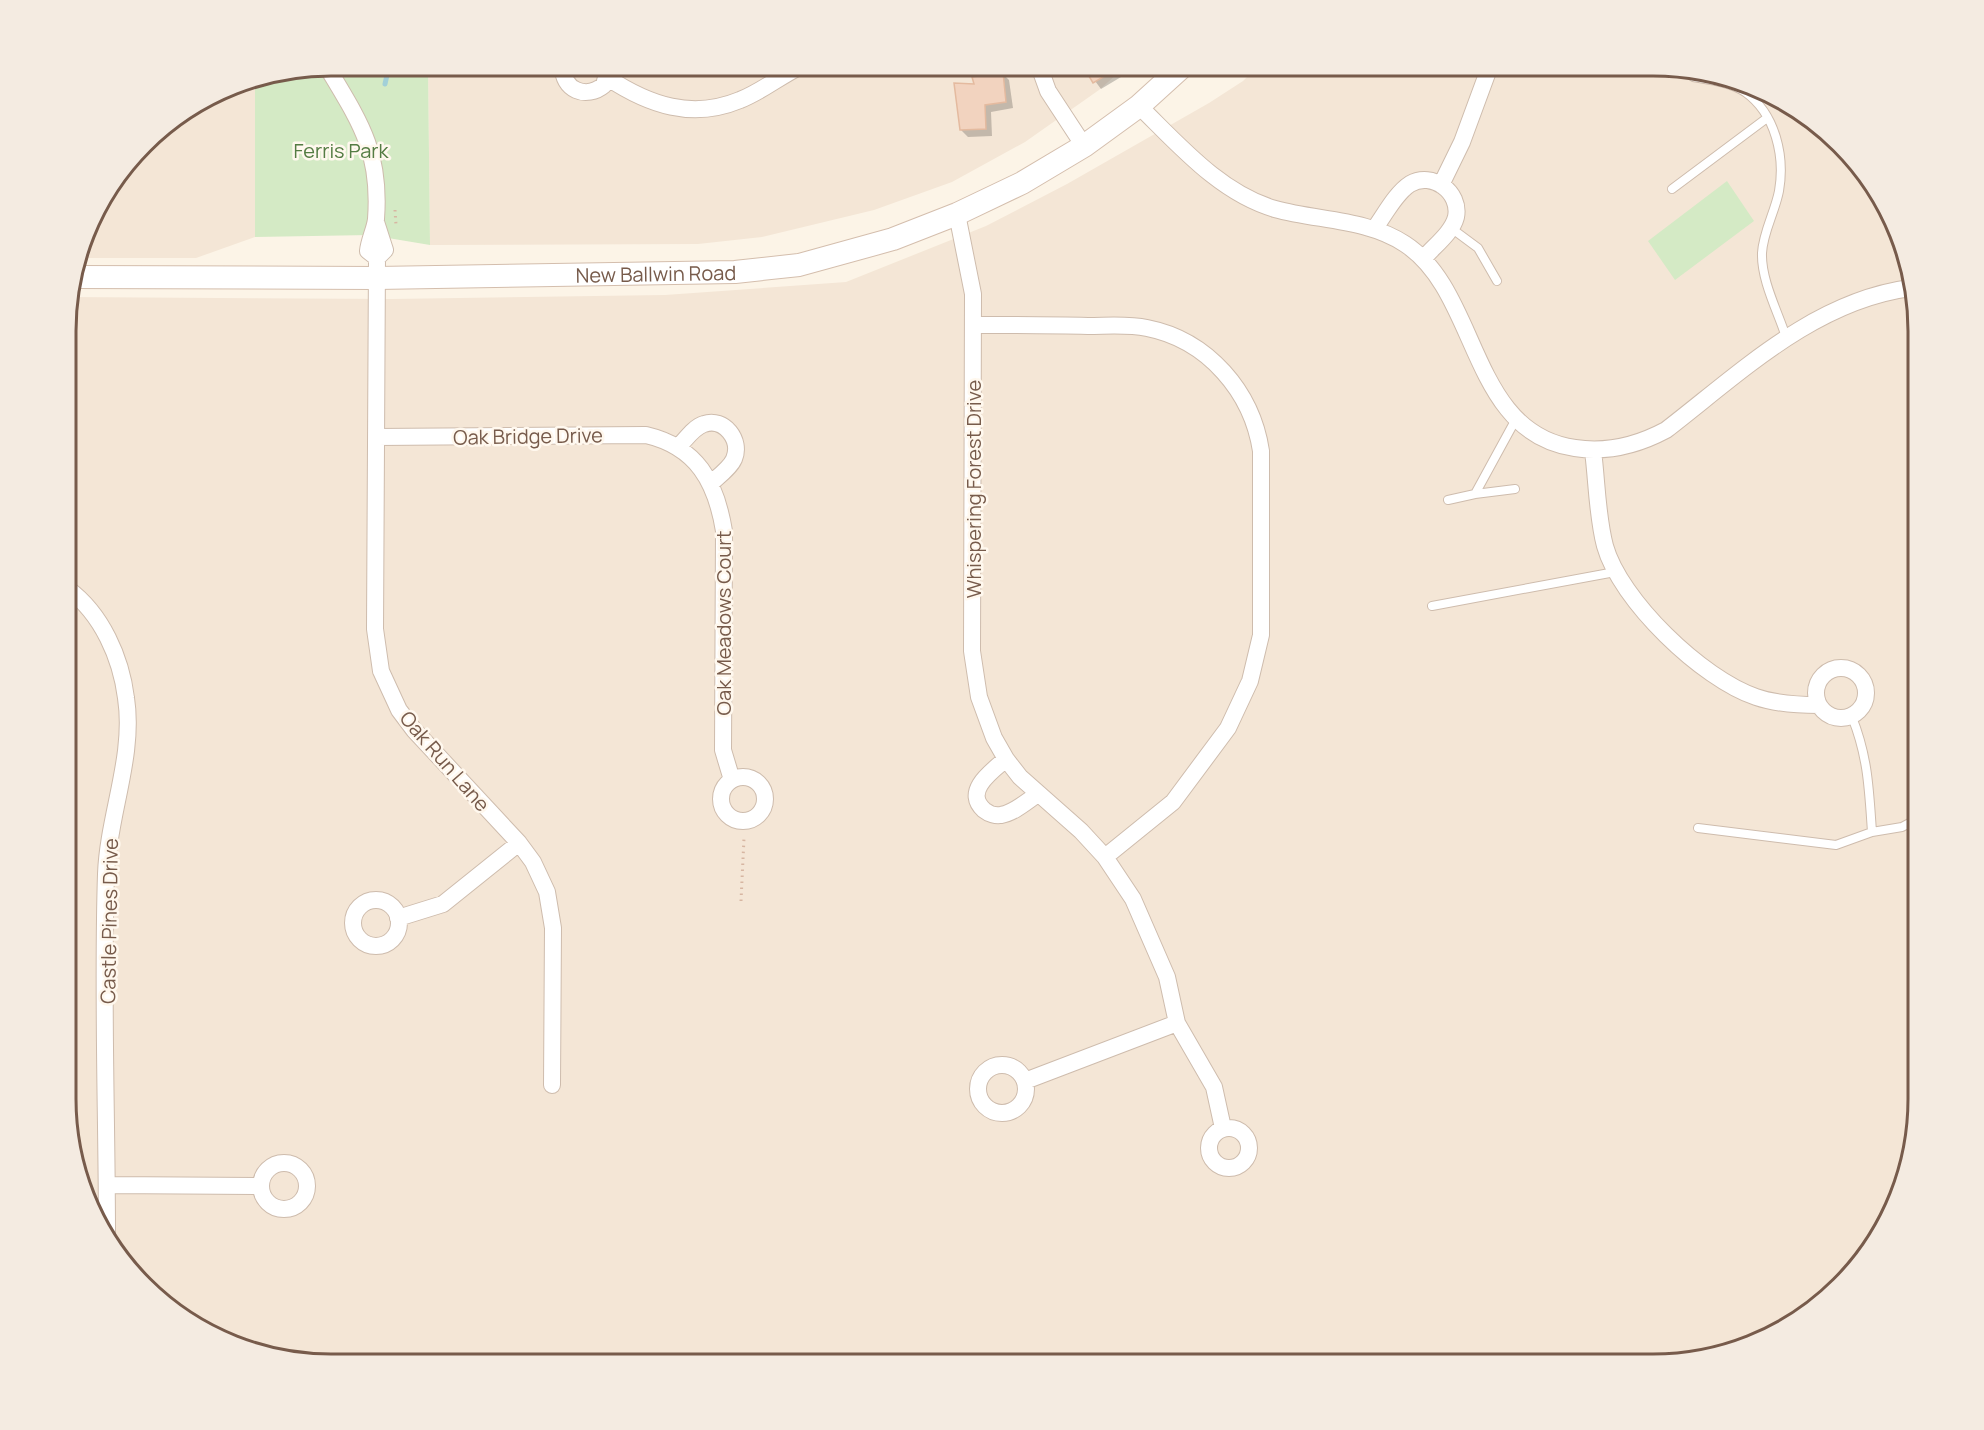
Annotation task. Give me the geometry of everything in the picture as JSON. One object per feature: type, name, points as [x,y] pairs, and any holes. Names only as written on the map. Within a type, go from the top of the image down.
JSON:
[{"type":"main road","name":"New Ballwin Road","points":[[82,278],[377,268],[766,270],[853,252],[957,214],[1049,169],[1139,106],[1172,76]]},
{"type":"street","points":[[332,76],[355,115],[371,150],[376,181],[376,222],[368,251],[377,268]]},
{"type":"street","points":[[565,76],[566,82],[577,92],[592,93],[604,85],[607,76]]},
{"type":"street","points":[[613,76],[634,95],[678,110],[702,110],[741,100],[783,76]]},
{"type":"street","points":[[1043,76],[1048,91],[1084,146]]},
{"type":"street","points":[[1441,185],[1462,142],[1486,76]]},
{"type":"street","points":[[1139,106],[1189,156],[1242,195],[1282,210],[1376,228],[1424,258],[1438,274],[1472,348],[1500,399],[1516,419],[1539,436],[1561,446],[1593,451],[1630,446],[1666,430],[1786,337],[1835,311],[1875,296],[1904,289]]},
{"type":"street","points":[[1376,228],[1403,190],[1411,184],[1432,181],[1441,185],[1452,195],[1456,206],[1456,216],[1450,228],[1424,258]]},
{"type":"street","name":"Whispering Forest Drive","points":[[957,214],[973,294],[972,651],[980,697],[994,738],[1006,759],[1038,794],[1081,831],[1105,857],[1133,899],[1167,977],[1177,1023],[1214,1087],[1223,1128]]},
{"type":"street","name":"Oak Run Lane","points":[[377,268],[375,629],[381,670],[390,693],[414,730],[519,843],[540,876],[552,912],[552,1085]]},
{"type":"street","points":[[973,325],[1131,326],[1165,333],[1205,354],[1226,372],[1239,390],[1257,429],[1260,451],[1260,635],[1250,681],[1228,728],[1173,802],[1105,857]]},
{"type":"street","points":[[679,446],[704,424],[713,423],[725,427],[731,433],[735,441],[735,457],[731,464],[706,476]]},
{"type":"street","name":"Oak Bridge Drive","points":[[376,437],[646,435],[679,446],[706,476]]},
{"type":"street","points":[[1593,451],[1605,546],[1615,572],[1663,632],[1699,666],[1754,697],[1785,703],[1819,705]]},
{"type":"street","name":"Oak Meadows Court","points":[[706,476],[718,498],[724,531],[723,750],[732,780]]},
{"type":"street","name":"Castle Pines Drive","points":[[76,597],[105,632],[122,675],[127,702],[123,758],[106,873],[106,1217]]},
{"type":"street","points":[[1840,668],[1858,673],[1867,689],[1864,704],[1852,717],[1832,717],[1819,705],[1816,690],[1824,674],[1840,668]]},
{"type":"street","points":[[1006,759],[979,784],[977,795],[983,809],[989,813],[1002,815],[1038,794]]},
{"type":"street","points":[[398,918],[443,904],[519,843]]},
{"type":"street","points":[[1025,1081],[1177,1023]]},
{"type":"street","points":[[107,1185],[261,1186]]},
{"type":"lane","points":[[1746,95],[1767,118],[1781,152],[1782,175],[1762,254],[1767,281],[1786,337]]},
{"type":"lane","points":[[1672,189],[1767,118]]},
{"type":"lane","points":[[1450,228],[1478,248],[1497,281]]},
{"type":"lane","points":[[1475,494],[1516,419]]},
{"type":"lane","points":[[1448,500],[1515,489]]},
{"type":"lane","points":[[1432,606],[1615,572]]},
{"type":"lane","points":[[1852,717],[1863,744],[1870,778],[1872,832]]},
{"type":"lane","points":[[1698,828],[1836,845],[1872,832],[1908,824]]},
{"type":"path","points":[[741,901],[744,838]]},
{"type":"shaded area","points":[[428,76],[1115,76],[1099,90],[1025,142],[952,182],[874,210],[762,237],[698,244],[430,245]]},
{"type":"shaded area","points":[[1248,76],[1652,76],[1702,81],[1750,96],[1808,129],[1833,151],[1855,176],[1881,219],[1894,250],[1903,282],[1908,332],[1908,1098],[1903,1148],[1888,1196],[1855,1254],[1833,1279],[1808,1301],[1750,1334],[1702,1349],[1652,1354],[332,1354],[282,1349],[234,1334],[176,1301],[151,1279],[129,1254],[96,1196],[81,1148],[77,1115],[76,332],[79,297],[392,299],[665,295],[846,282],[986,226],[1067,184],[1209,103]]},
{"type":"shaded area","points":[[255,88],[255,237],[196,258],[88,258],[111,204],[129,176],[151,151],[176,129],[204,111]]},
{"type":"green space","name":"Ferris Park","points":[[428,76],[430,245],[370,235],[255,237],[255,88],[282,81],[315,77]]},
{"type":"green space","points":[[1727,181],[1754,221],[1675,280],[1648,241]]},
{"type":"building","points":[[1003,76],[1006,102],[985,105],[986,129],[960,130],[954,83],[974,84],[972,77]]},
{"type":"building","points":[[1089,76],[1105,76],[1093,83]]},
{"type":"waterway","points":[[385,84],[387,76]]}]
